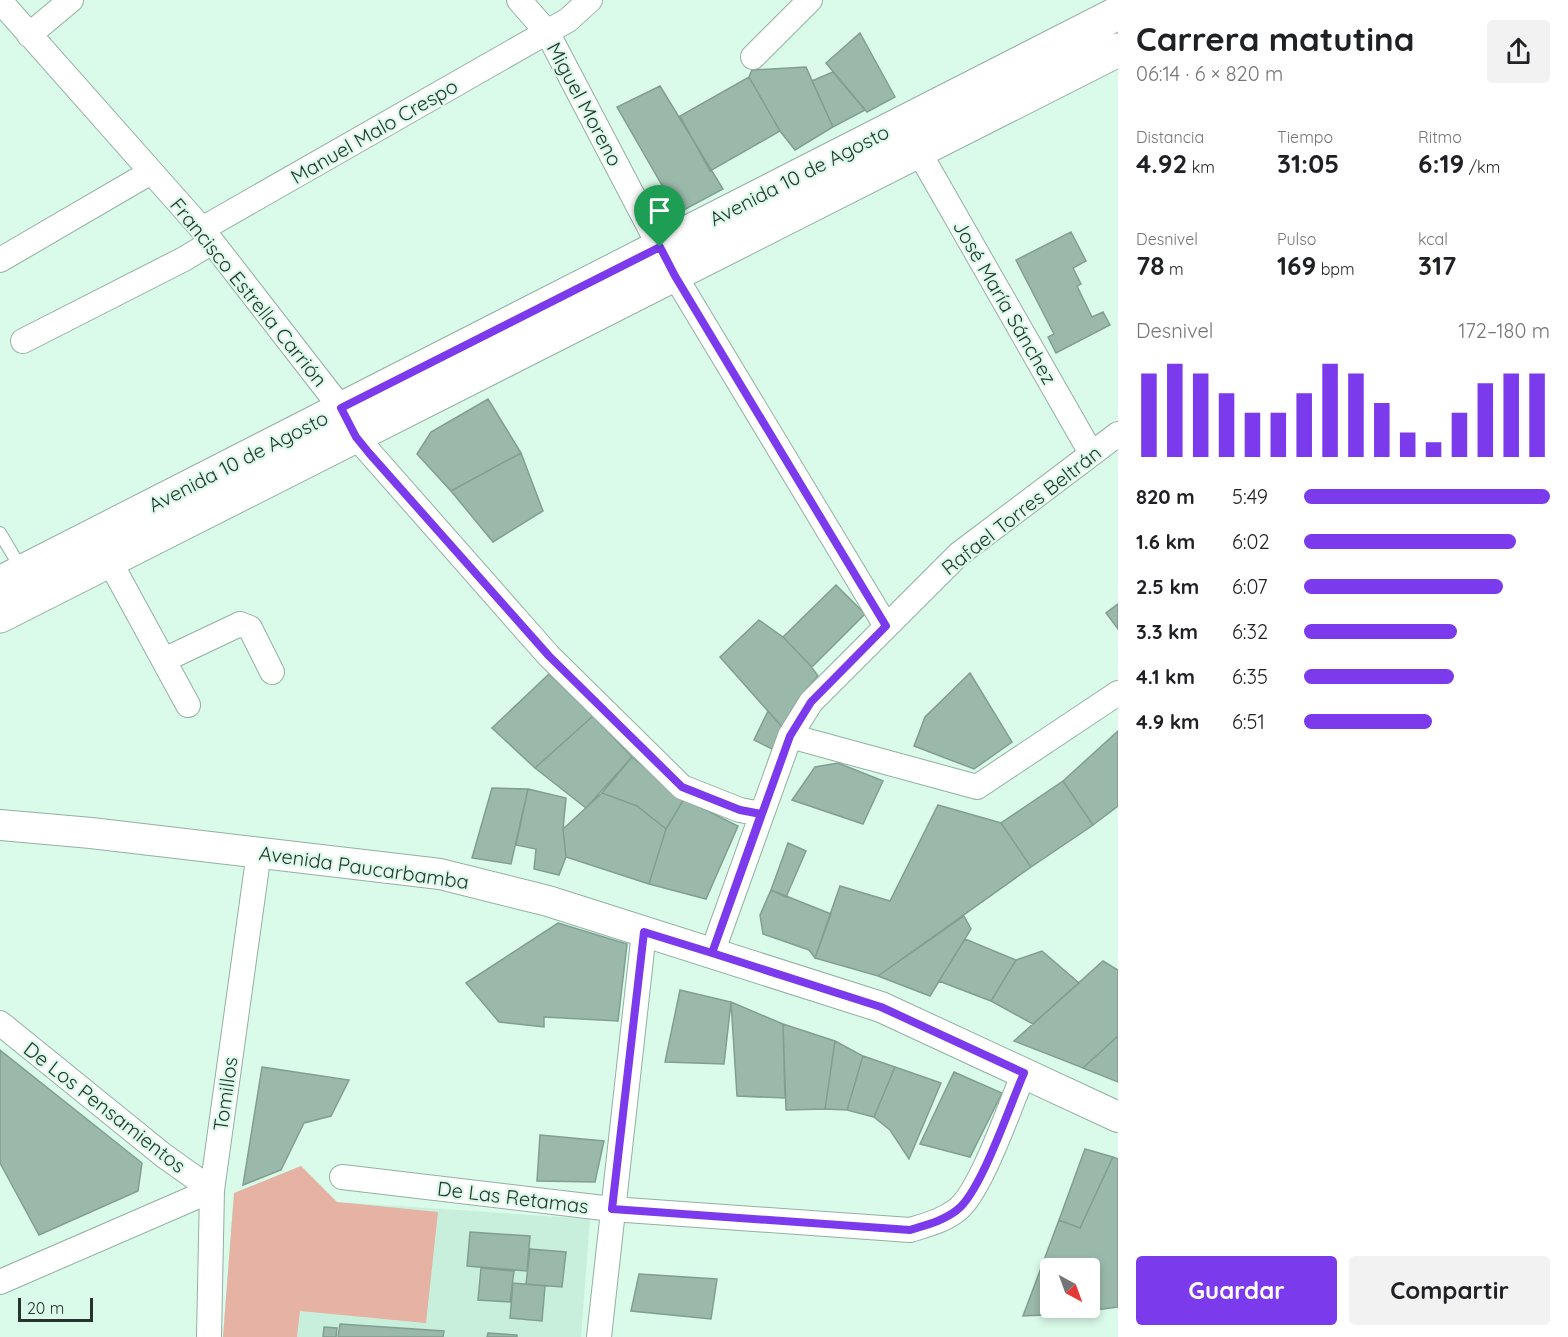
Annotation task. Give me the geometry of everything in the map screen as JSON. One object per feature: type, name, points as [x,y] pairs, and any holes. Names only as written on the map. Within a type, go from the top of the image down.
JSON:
[{"type":"main road","name":"Avenida 10 de Agosto","points":[[0,616],[23,584],[341,408],[1118,13]]},
{"type":"main road","name":"Avenida 10 de Agosto","points":[[23,584],[109,560],[675,276],[1118,50]]},
{"type":"street","points":[[29,35],[71,0]]},
{"type":"street","points":[[519,0],[547,32]]},
{"type":"street","name":"Miguel Moreno","points":[[590,0],[568,20],[547,32],[675,276],[886,626]]},
{"type":"street","points":[[753,57],[810,0]]},
{"type":"street","name":"Francisco Estrella Carrión","points":[[0,1],[207,236],[341,408],[356,437],[549,656],[682,787],[740,810],[761,814]]},
{"type":"street","name":"Manuel Malo Crespo","points":[[23,341],[184,259],[207,236],[547,32]]},
{"type":"street","name":"José María Sánchez","points":[[919,152],[1091,453]]},
{"type":"street","points":[[0,260],[151,172]]},
{"type":"street","name":"Rafael Torres Beltrán","points":[[712,953],[790,736],[811,702],[959,554],[1118,434]]},
{"type":"street","points":[[109,560],[188,705]]},
{"type":"street","points":[[164,660],[240,624],[250,628],[272,672]]},
{"type":"street","points":[[790,736],[977,787],[1118,693]]},
{"type":"street","name":"Avenida Paucarbamba","points":[[0,825],[92,833],[440,874],[548,901],[881,1007],[1118,1117]]},
{"type":"street","name":"Tomillos","points":[[209,1337],[212,1190],[259,852]]},
{"type":"street","points":[[599,1337],[644,932]]},
{"type":"street","name":"De Los Pensamientos","points":[[0,1023],[163,1155],[212,1190]]},
{"type":"street","name":"De Las Retamas","points":[[342,1177],[612,1209],[910,1230],[939,1221],[957,1210],[972,1194],[1024,1073]]},
{"type":"street","points":[[0,1282],[212,1190]]},
{"type":"lane","points":[[0,533],[23,584]]},
{"type":"shaded area","points":[[301,1166],[337,1202],[590,1219],[581,1337],[223,1337],[234,1193]]},
{"type":"shaded area","points":[[301,1166],[337,1202],[438,1212],[426,1323],[300,1311],[297,1337],[223,1337],[234,1193]]},
{"type":"building","points":[[860,33],[895,97],[867,112],[826,63]]},
{"type":"building","points":[[806,67],[833,127],[795,150],[780,131],[749,77],[752,70]]},
{"type":"building","points":[[833,72],[865,110],[833,127],[812,81]]},
{"type":"building","points":[[749,77],[780,131],[710,171],[680,116]]},
{"type":"building","points":[[660,86],[723,189],[678,213],[617,107]]},
{"type":"building","points":[[1071,232],[1086,261],[1073,268],[1081,284],[1077,286],[1092,317],[1103,312],[1110,325],[1056,353],[1048,337],[1054,334],[1016,260]]},
{"type":"building","points":[[488,399],[521,453],[451,491],[417,454],[431,432]]},
{"type":"building","points":[[521,453],[543,511],[493,542],[451,491]]},
{"type":"building","points":[[836,585],[865,614],[812,667],[783,637]]},
{"type":"building","points":[[1118,604],[1118,629],[1106,613]]},
{"type":"building","points":[[759,620],[783,637],[818,676],[799,698],[782,727],[720,657]]},
{"type":"building","points":[[970,673],[1012,742],[974,769],[914,746],[925,717]]},
{"type":"building","points":[[549,674],[593,716],[535,768],[492,728]]},
{"type":"building","points":[[768,711],[782,727],[772,749],[754,740]]},
{"type":"building","points":[[593,716],[632,757],[586,808],[535,768]]},
{"type":"building","points":[[1118,731],[1118,806],[1093,825],[1063,781]]},
{"type":"building","points":[[632,757],[684,799],[666,829],[637,806],[602,793]]},
{"type":"building","points":[[838,763],[883,781],[863,824],[792,800],[815,767]]},
{"type":"building","points":[[1063,781],[1093,825],[1031,867],[1001,823]]},
{"type":"building","points":[[492,788],[528,789],[511,864],[472,858]]},
{"type":"building","points":[[528,789],[566,798],[563,829],[566,857],[559,875],[534,869],[536,849],[516,845]]},
{"type":"building","points":[[602,793],[637,806],[666,829],[649,884],[566,857],[563,829]]},
{"type":"building","points":[[684,799],[738,826],[706,899],[649,884],[666,829]]},
{"type":"building","points":[[938,805],[1001,823],[1031,867],[878,976],[815,958],[840,886],[890,901]]},
{"type":"building","points":[[788,843],[806,851],[786,897],[771,890]]},
{"type":"building","points":[[771,890],[831,914],[815,958],[809,950],[763,934],[760,915]]},
{"type":"building","points":[[964,916],[971,929],[930,996],[878,976]]},
{"type":"building","points":[[558,923],[627,944],[618,1021],[544,1017],[544,1027],[499,1022],[466,983]]},
{"type":"building","points":[[965,939],[1016,960],[991,1001],[939,981]]},
{"type":"building","points":[[1042,951],[1079,983],[1033,1024],[991,1001],[1016,960]]},
{"type":"building","points":[[1103,961],[1118,970],[1118,1036],[1083,1068],[1014,1041]]},
{"type":"building","points":[[680,990],[731,1002],[724,1064],[665,1062]]},
{"type":"building","points":[[731,1002],[783,1024],[785,1098],[737,1096]]},
{"type":"building","points":[[783,1024],[835,1041],[825,1109],[786,1110]]},
{"type":"building","points":[[1118,1036],[1118,1082],[1083,1068]]},
{"type":"building","points":[[835,1041],[863,1056],[847,1110],[825,1109]]},
{"type":"building","points":[[0,1050],[142,1163],[138,1191],[39,1235],[0,1163]]},
{"type":"building","points":[[863,1056],[895,1067],[874,1117],[847,1110]]},
{"type":"building","points":[[262,1067],[349,1080],[331,1116],[304,1123],[281,1170],[243,1185]]},
{"type":"building","points":[[895,1067],[941,1083],[909,1159],[890,1130],[874,1117]]},
{"type":"building","points":[[954,1072],[1002,1093],[970,1157],[920,1144]]},
{"type":"building","points":[[540,1135],[604,1141],[595,1182],[537,1181]]},
{"type":"building","points":[[1085,1149],[1113,1157],[1080,1228],[1059,1220]]},
{"type":"building","points":[[1113,1157],[1118,1159],[1118,1307],[1100,1309],[1100,1258],[1045,1258],[1059,1220],[1080,1228]]},
{"type":"building","points":[[470,1232],[530,1236],[527,1271],[467,1266]]},
{"type":"building","points":[[530,1249],[566,1252],[562,1287],[526,1284]]},
{"type":"building","points":[[481,1268],[514,1271],[510,1302],[478,1300]]},
{"type":"building","points":[[1040,1271],[1040,1315],[1023,1316]]},
{"type":"building","points":[[639,1274],[717,1279],[711,1319],[631,1311]]},
{"type":"building","points":[[513,1283],[545,1286],[542,1321],[510,1318]]},
{"type":"building","points":[[340,1324],[444,1331],[443,1337],[338,1337]]},
{"type":"building","points":[[324,1327],[337,1328],[336,1337],[323,1337]]},
{"type":"building","points":[[488,1333],[517,1335],[517,1337],[487,1337]]},
{"type":"route","points":[[660,247],[341,408],[356,437],[369,453],[549,656],[682,787],[740,810],[761,814],[712,953],[644,932],[612,1209],[910,1230],[939,1221],[957,1210],[972,1194],[1024,1073],[953,1038],[881,1007],[712,953],[790,736],[811,702],[886,626],[675,276],[660,247]]}]
